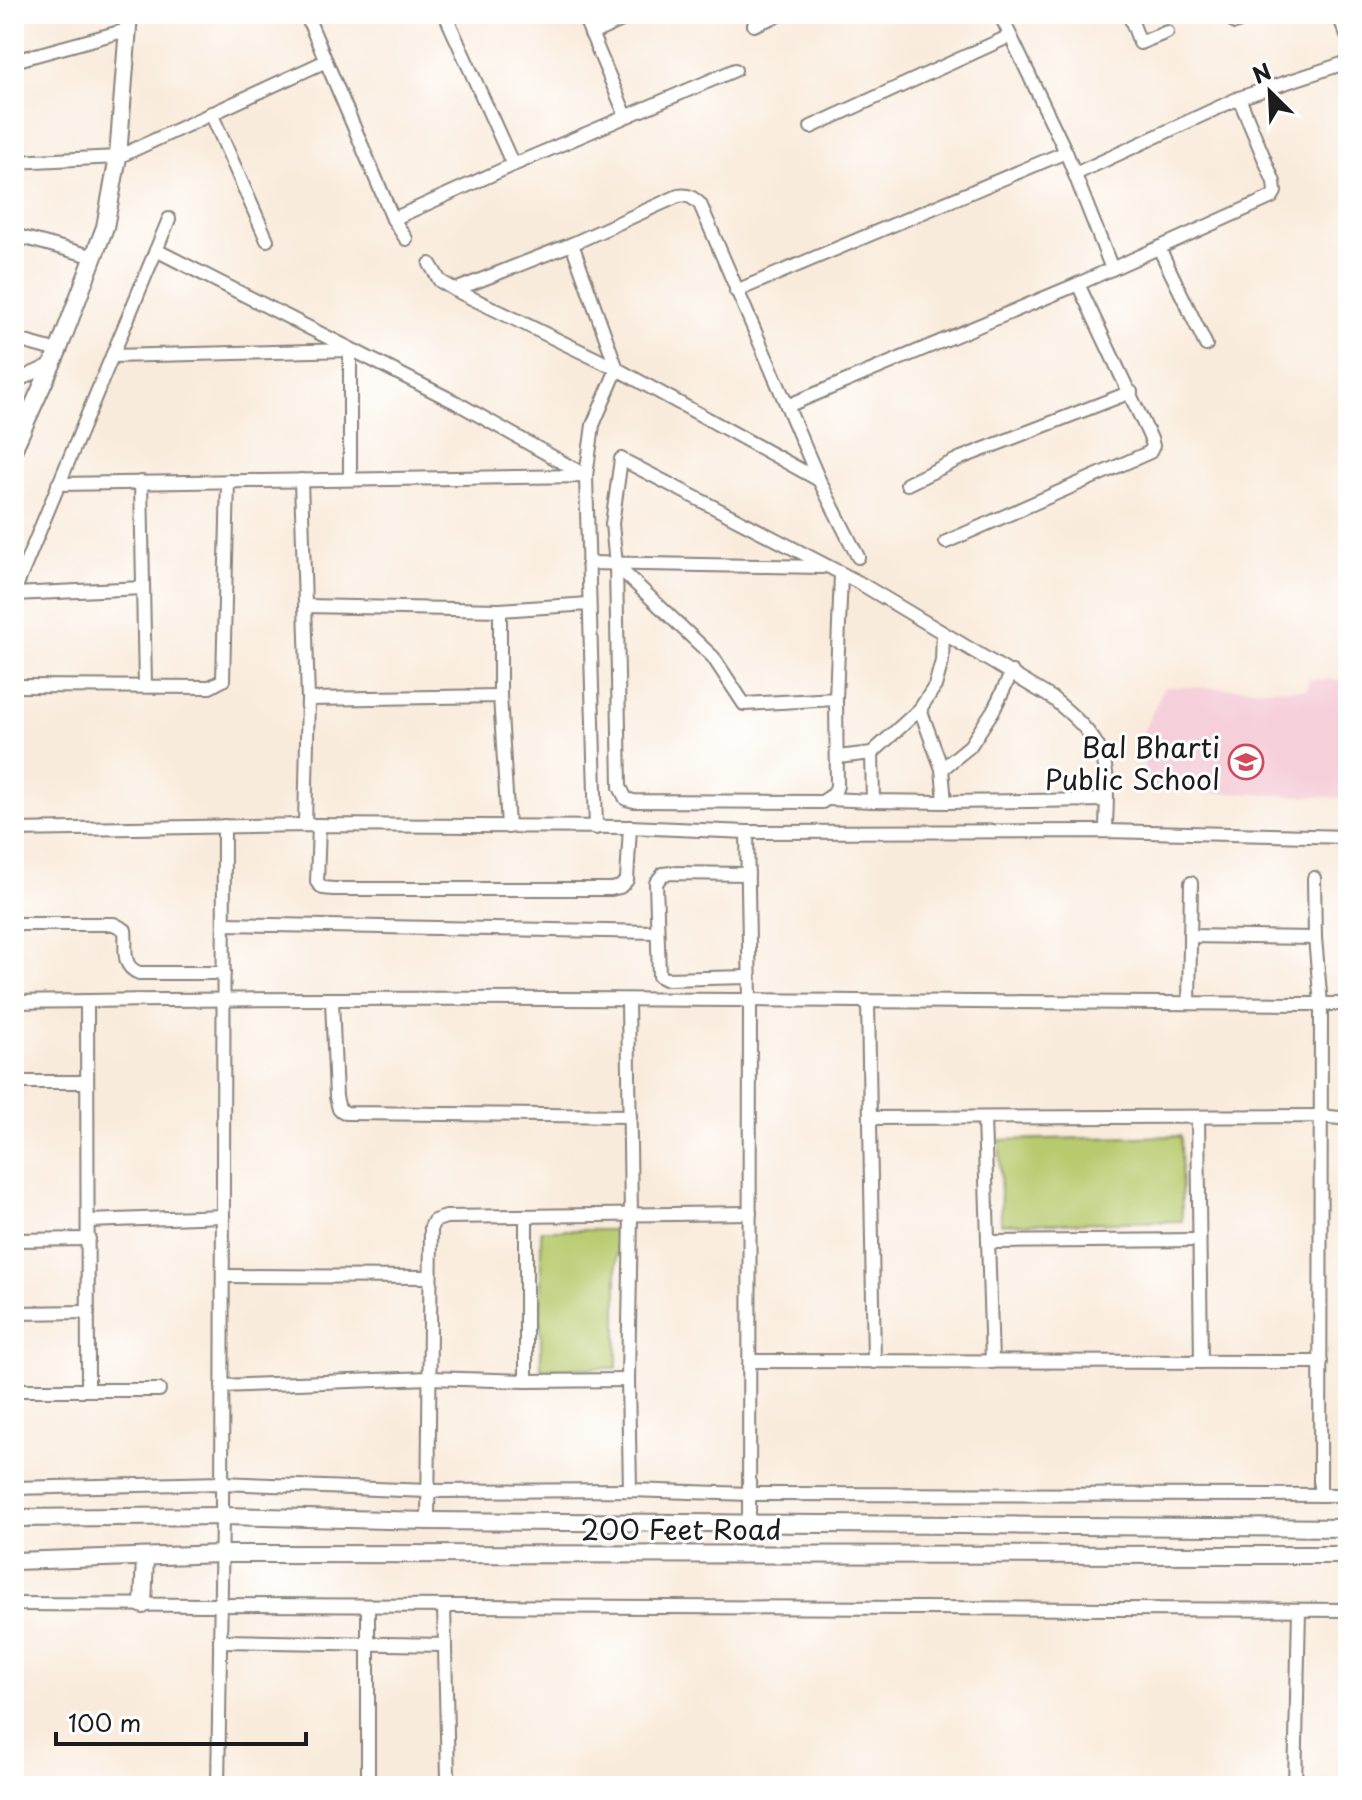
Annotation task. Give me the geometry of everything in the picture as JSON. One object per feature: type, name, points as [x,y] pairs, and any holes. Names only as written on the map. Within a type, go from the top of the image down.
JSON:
[{"type":"street","points":[[306,14],[393,219],[406,239]]},
{"type":"street","points":[[445,14],[513,165]]},
{"type":"street","points":[[583,14],[626,116]]},
{"type":"street","points":[[591,34],[635,14]]},
{"type":"street","points":[[754,25],[781,14]]},
{"type":"street","points":[[1000,14],[1066,152],[1112,269]]},
{"type":"street","points":[[1129,14],[1140,43],[1167,32]]},
{"type":"street","points":[[1232,14],[1235,23],[1255,14]]},
{"type":"street","points":[[1338,14],[1348,38]]},
{"type":"street","points":[[14,61],[128,22],[118,157],[105,227],[55,358],[14,448]]},
{"type":"street","points":[[811,127],[1010,36]]},
{"type":"street","points":[[14,162],[118,157],[326,61]]},
{"type":"street","points":[[1075,174],[1239,98],[1348,62]]},
{"type":"street","points":[[393,219],[735,70]]},
{"type":"street","points":[[787,406],[1078,284],[1272,197],[1274,182],[1239,98]]},
{"type":"street","points":[[211,113],[267,240]]},
{"type":"street","points":[[736,291],[1066,152]]},
{"type":"street","points":[[455,290],[572,244],[686,194],[700,204],[819,480],[858,557]]},
{"type":"street","points":[[143,588],[14,593],[169,219]]},
{"type":"street","points":[[14,235],[95,257]]},
{"type":"street","points":[[572,244],[617,369],[593,425],[586,476],[596,828]]},
{"type":"street","points":[[1159,248],[1206,345]]},
{"type":"street","points":[[156,250],[457,403],[586,476]]},
{"type":"street","points":[[430,264],[440,281],[455,290],[617,369],[819,480]]},
{"type":"street","points":[[946,542],[1150,452],[1153,446],[1151,439],[1131,392],[1078,284]]},
{"type":"street","points":[[14,339],[55,358]]},
{"type":"street","points":[[112,356],[350,350]]},
{"type":"street","points":[[350,350],[350,479]]},
{"type":"street","points":[[14,382],[55,358]]},
{"type":"street","points":[[907,484],[961,458],[1131,392]]},
{"type":"street","points":[[841,575],[836,699],[838,757],[834,794],[822,802],[626,799],[620,787],[616,565],[612,524],[621,459],[841,575],[1052,698],[1073,716],[1102,755],[1106,831]]},
{"type":"street","points":[[58,484],[586,476]]},
{"type":"street","points":[[301,480],[308,699],[305,825]]},
{"type":"street","points":[[14,686],[210,687],[223,680],[228,481]]},
{"type":"street","points":[[141,482],[145,686]]},
{"type":"street","points":[[588,563],[825,567]]},
{"type":"street","points":[[616,565],[713,657],[744,704],[836,699]]},
{"type":"street","points":[[305,606],[500,610],[589,604]]},
{"type":"street","points":[[500,610],[500,696],[508,827]]},
{"type":"street","points":[[838,757],[872,753],[920,709],[935,686],[942,661],[943,633]]},
{"type":"street","points":[[942,769],[970,746],[994,709],[1012,672]]},
{"type":"street","points":[[308,699],[500,696]]},
{"type":"street","points":[[920,709],[942,769],[945,802]]},
{"type":"street","points":[[872,753],[873,801]]},
{"type":"street","points":[[829,799],[945,802],[1106,800]]},
{"type":"street","points":[[319,825],[317,882],[323,888],[333,889],[611,889],[620,887],[627,880],[630,827]]},
{"type":"street","points":[[14,830],[319,825],[630,827],[747,832],[1106,831],[1348,837]]},
{"type":"street","points":[[218,1786],[222,1554],[224,826]]},
{"type":"street","points":[[747,832],[750,1000],[749,1523]]},
{"type":"street","points":[[748,874],[663,874],[656,883],[657,971],[665,979],[749,977]]},
{"type":"street","points":[[1314,878],[1321,1004],[1320,1495]]},
{"type":"street","points":[[1189,1003],[1191,883]]},
{"type":"street","points":[[14,924],[114,924],[125,930],[125,959],[132,970],[139,973],[224,973]]},
{"type":"street","points":[[224,924],[657,932]]},
{"type":"street","points":[[1190,936],[1315,938]]},
{"type":"street","points":[[14,1002],[224,999],[1348,1004]]},
{"type":"street","points":[[332,1000],[336,1097],[339,1109],[346,1113],[630,1116]]},
{"type":"street","points":[[87,1001],[88,1390]]},
{"type":"street","points":[[628,1001],[630,1490]]},
{"type":"street","points":[[868,1002],[874,1362]]},
{"type":"street","points":[[14,1082],[87,1082]]},
{"type":"street","points":[[870,1118],[1321,1116],[1348,1119]]},
{"type":"street","points":[[1198,1117],[1201,1362]]},
{"type":"street","points":[[984,1118],[992,1362]]},
{"type":"street","points":[[428,1521],[429,1277],[431,1227],[434,1221],[446,1217],[750,1213]]},
{"type":"street","points":[[89,1221],[223,1216]]},
{"type":"street","points":[[526,1217],[526,1381]]},
{"type":"street","points":[[14,1240],[89,1239]]},
{"type":"street","points":[[988,1242],[1199,1240]]},
{"type":"street","points":[[223,1276],[429,1277]]},
{"type":"street","points":[[14,1313],[88,1312]]},
{"type":"street","points":[[751,1361],[1321,1362]]},
{"type":"street","points":[[222,1386],[429,1378],[628,1380]]},
{"type":"street","points":[[14,1390],[159,1390]]},
{"type":"street","points":[[14,1488],[222,1483],[428,1491],[1348,1495]]},
{"type":"street","points":[[14,1518],[222,1516],[428,1521],[1348,1528]]},
{"type":"street","name":"200 Feet Road","points":[[14,1561],[222,1554],[1348,1555]]},
{"type":"street","points":[[143,1605],[145,1557]]},
{"type":"street","points":[[14,1604],[1348,1610]]},
{"type":"street","points":[[368,1606],[368,1786]]},
{"type":"street","points":[[444,1606],[448,1777],[451,1786]]},
{"type":"street","points":[[1295,1786],[1299,1610]]},
{"type":"street","points":[[220,1641],[445,1645]]},
{"type":"shaded area","name":"Bal Bharti Public School","points":[[1310,679],[1348,680],[1348,798],[1146,790],[1142,734],[1164,687],[1307,689]]},
{"type":"green space","points":[[1181,1136],[1182,1221],[1001,1224],[1000,1140]]},
{"type":"green space","points":[[541,1230],[617,1230],[617,1368],[541,1368]]},
{"type":"place","name":"Bal Bharti Public School","points":[[1246,762]]}]
